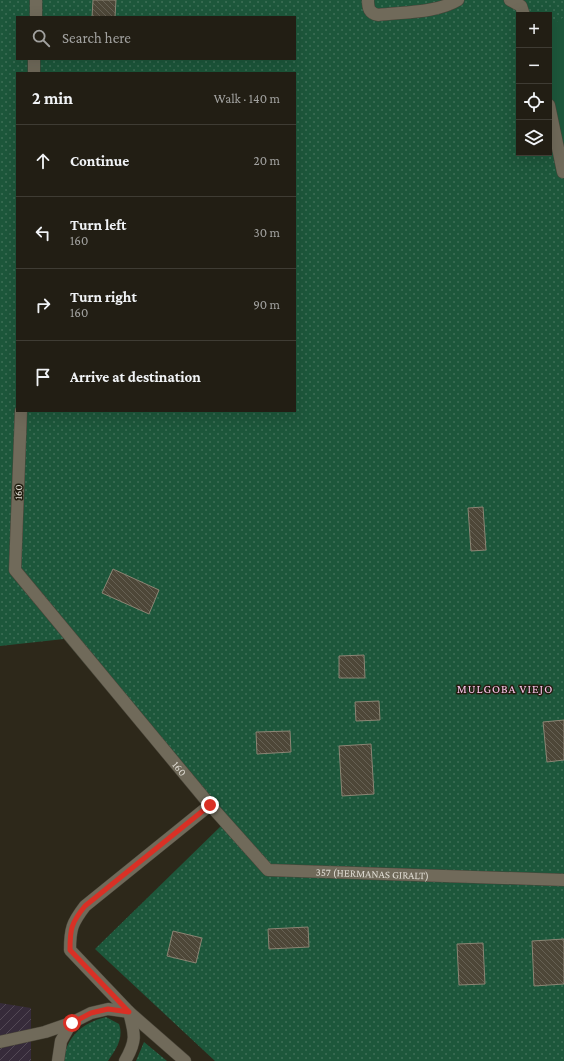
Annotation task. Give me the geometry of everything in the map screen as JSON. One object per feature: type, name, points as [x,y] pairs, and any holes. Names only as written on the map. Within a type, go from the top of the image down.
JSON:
[{"type":"street","points":[[36,0],[36,16]]},
{"type":"street","points":[[368,0],[368,8],[373,14],[378,15],[437,9],[448,6],[458,0]]},
{"type":"street","points":[[510,0],[521,6],[523,12]]},
{"type":"street","points":[[34,60],[34,72]]},
{"type":"street","points":[[552,119],[564,172]]},
{"type":"street","name":"160","points":[[21,412],[15,570],[210,805]]},
{"type":"street","points":[[185,1061],[129,1012],[70,950],[70,932],[77,916],[85,906],[210,805]]},
{"type":"street","name":"357 (HERMANAS GIRALT)","points":[[210,805],[268,870],[564,880]]},
{"type":"street","points":[[0,1042],[45,1032],[72,1023],[91,1013],[108,1009],[129,1012]]},
{"type":"street","points":[[125,1061],[132,1048],[135,1033],[129,1012]]},
{"type":"street","points":[[58,1061],[61,1041],[72,1023]]},
{"type":"shaded area","points":[[0,1003],[31,1008],[31,1061],[0,1061]]},
{"type":"green space","points":[[0,0],[564,0],[564,1061],[215,1061],[95,949],[221,826],[64,639],[0,646]]},
{"type":"green space","points":[[564,17],[564,155],[552,107],[552,25]]},
{"type":"green space","points":[[106,1017],[119,1024],[121,1034],[116,1048],[108,1061],[63,1061],[68,1044],[77,1032],[90,1023]]},
{"type":"green space","points":[[144,1042],[167,1061],[136,1061]]},
{"type":"building","points":[[93,0],[116,0],[115,16],[92,16]]},
{"type":"building","points":[[483,507],[486,550],[471,551],[468,508]]},
{"type":"building","points":[[113,569],[159,590],[149,614],[102,593]]},
{"type":"building","points":[[364,655],[365,678],[339,678],[339,656]]},
{"type":"building","points":[[379,701],[380,720],[356,721],[355,702]]},
{"type":"building","points":[[564,720],[564,760],[547,762],[543,722]]},
{"type":"building","points":[[290,731],[291,752],[257,754],[256,732]]},
{"type":"building","points":[[371,744],[374,794],[342,796],[339,746]]},
{"type":"building","points":[[308,927],[309,947],[269,949],[268,929]]},
{"type":"building","points":[[173,931],[202,938],[196,963],[167,956]]},
{"type":"building","points":[[564,939],[564,984],[534,986],[532,941]]},
{"type":"building","points":[[483,943],[485,984],[459,985],[457,944]]},
{"type":"district","name":"MULGOBA VIEJO","points":[[505,689]]},
{"type":"route","points":[[72,1023],[91,1013],[108,1009],[129,1012],[70,950],[70,932],[77,916],[85,906],[210,805]]}]
